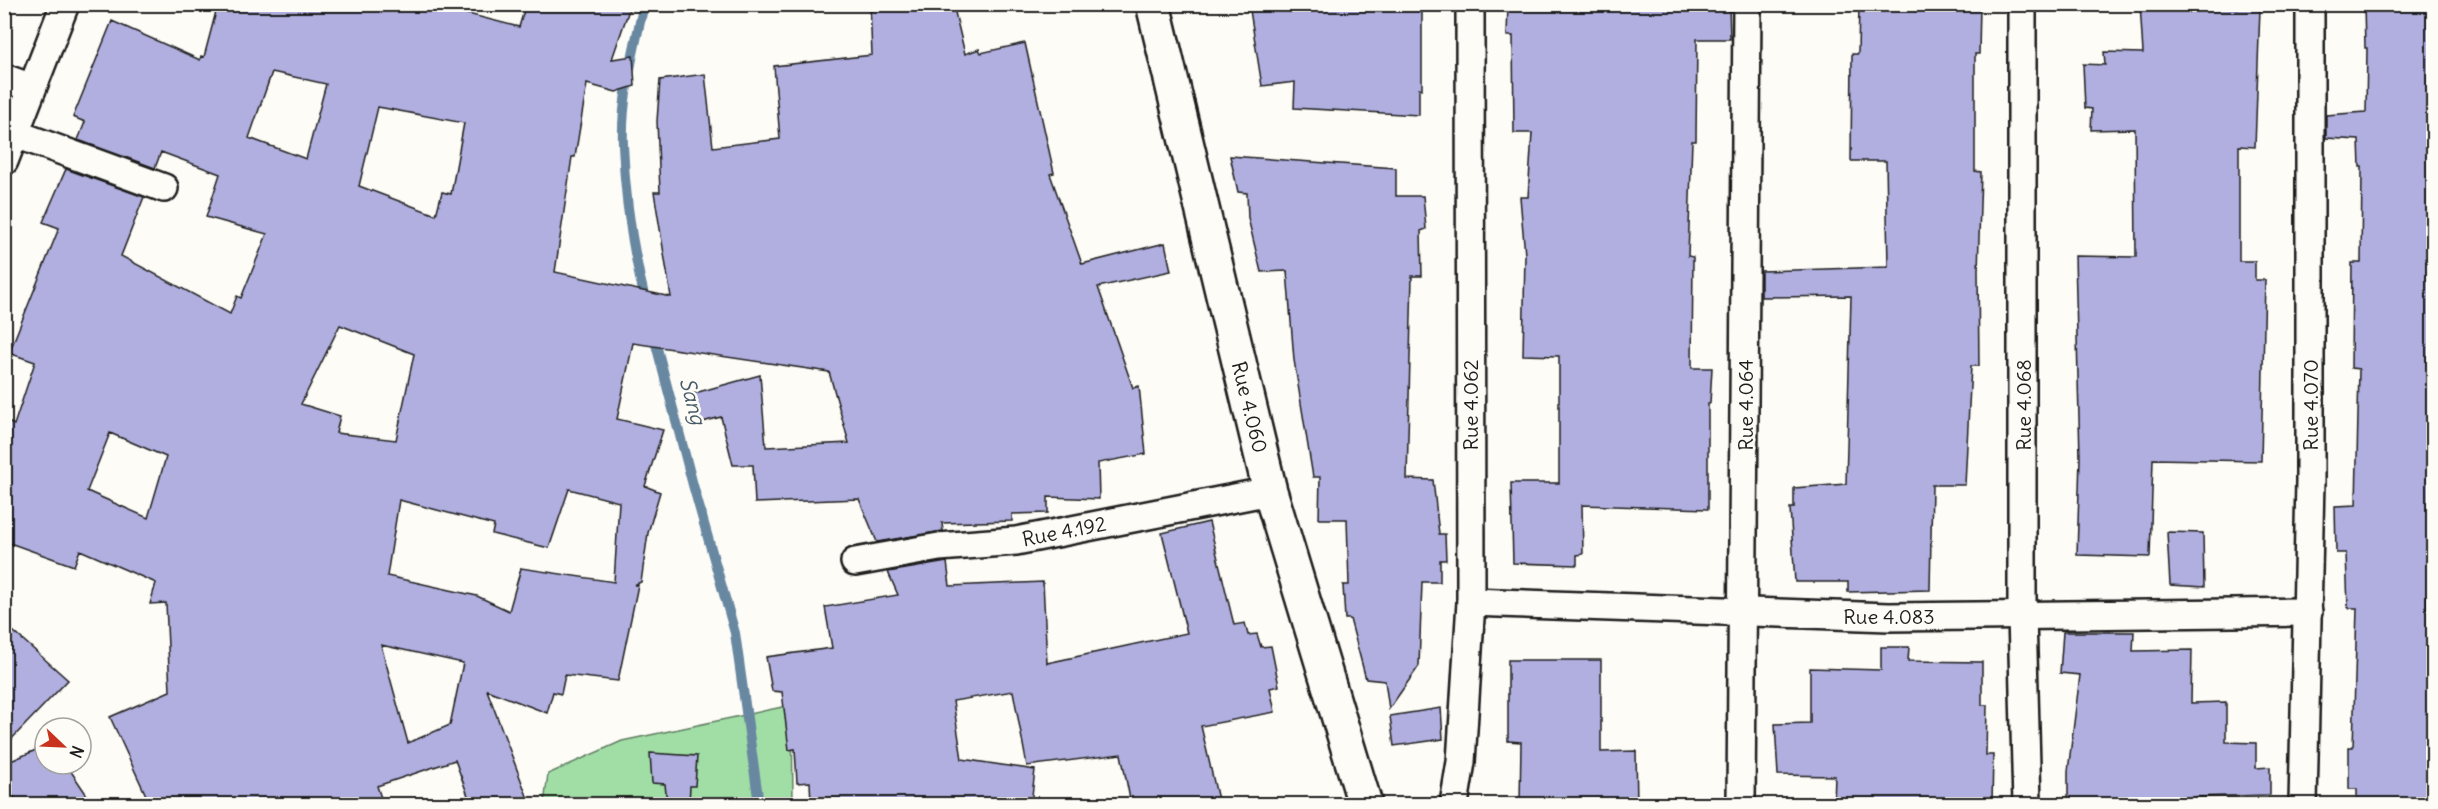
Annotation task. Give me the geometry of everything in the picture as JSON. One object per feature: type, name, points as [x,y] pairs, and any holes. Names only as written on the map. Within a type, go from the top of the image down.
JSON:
[{"type":"street","points":[[4,160],[65,4]]},
{"type":"street","name":"Rue 4.060","points":[[1153,4],[1270,491],[1365,804]]},
{"type":"street","name":"Rue 4.062","points":[[1454,804],[1461,762],[1470,602],[1470,4]]},
{"type":"street","name":"Rue 4.064","points":[[1741,804],[1747,4]]},
{"type":"street","name":"Rue 4.068","points":[[2022,4],[2022,615],[2027,804]]},
{"type":"street","name":"Rue 4.070","points":[[2303,804],[2308,612],[2310,4]]},
{"type":"street","points":[[4,78],[33,88]]},
{"type":"street","points":[[16,134],[164,188]]},
{"type":"street","name":"Rue 4.192","points":[[855,562],[939,547],[1016,541],[1270,491]]},
{"type":"street","name":"Rue 4.083","points":[[1470,602],[1743,614],[1889,617],[2308,612]]},
{"type":"green space","points":[[792,705],[793,804],[544,804],[548,774],[622,741]]},
{"type":"building","points":[[218,4],[429,4],[519,27],[526,4],[631,4],[612,59],[633,56],[635,86],[616,92],[587,84],[575,157],[572,157],[555,272],[671,297],[654,192],[660,192],[657,121],[660,80],[705,74],[713,147],[780,139],[774,66],[872,55],[870,4],[953,4],[965,54],[979,49],[981,53],[1025,43],[1054,173],[1050,174],[1082,264],[1165,243],[1171,271],[1098,287],[1133,388],[1139,386],[1146,454],[1098,463],[1099,499],[1048,497],[1048,513],[1012,514],[1012,521],[942,523],[943,531],[877,542],[859,499],[755,503],[753,465],[733,465],[721,417],[699,423],[691,394],[760,375],[766,447],[849,443],[829,372],[633,343],[617,419],[663,430],[645,486],[660,492],[648,533],[641,582],[634,585],[638,585],[618,681],[565,675],[561,694],[553,692],[547,713],[487,690],[530,804],[471,804],[455,760],[377,786],[383,804],[150,804],[110,717],[170,691],[166,603],[150,604],[156,583],[80,550],[74,566],[4,541],[4,420],[14,425],[35,362],[9,353],[59,228],[43,222],[66,169],[144,197],[121,256],[230,314],[237,296],[241,298],[267,234],[206,217],[220,174],[161,152],[155,168],[78,140],[85,122],[73,117],[112,21],[200,60],[201,56],[204,57]],"holes":[[[272,72],[326,84],[306,159],[249,138]],[[378,107],[464,123],[451,194],[442,192],[436,215],[359,186]],[[340,325],[414,354],[396,440],[336,433],[340,416],[301,404]],[[110,433],[166,457],[148,518],[87,491]],[[569,489],[619,502],[614,582],[521,568],[509,611],[477,596],[387,576],[399,500],[494,525],[492,534],[549,548]],[[381,645],[463,663],[450,725],[408,743]]]},
{"type":"building","points":[[1249,4],[1422,4],[1422,89],[1419,88],[1419,115],[1294,108],[1295,82],[1262,86]]},
{"type":"building","points":[[1508,4],[1729,4],[1730,39],[1697,39],[1696,141],[1692,141],[1688,256],[1693,257],[1692,368],[1712,368],[1710,403],[1708,403],[1708,509],[1582,505],[1583,554],[1577,555],[1577,565],[1513,563],[1511,483],[1559,483],[1559,356],[1523,355],[1525,255],[1520,197],[1528,197],[1532,133],[1514,133],[1513,36],[1507,36]]},
{"type":"building","points":[[1859,4],[1980,4],[1979,54],[1975,54],[1975,171],[1981,172],[1978,271],[1979,366],[1971,366],[1965,485],[1932,485],[1930,590],[1848,592],[1848,582],[1795,582],[1790,508],[1794,508],[1794,488],[1846,484],[1851,296],[1761,297],[1761,271],[1888,267],[1886,161],[1851,161],[1852,54],[1858,54]]},
{"type":"building","points":[[2140,4],[2175,4],[2175,8],[2260,8],[2255,147],[2239,146],[2239,261],[2255,261],[2255,280],[2265,280],[2261,461],[2153,459],[2150,557],[2077,555],[2080,458],[2075,256],[2136,257],[2135,129],[2091,130],[2092,109],[2085,108],[2083,64],[2105,65],[2104,52],[2143,53]]},
{"type":"building","points":[[2364,4],[2433,4],[2433,47],[2431,47],[2433,540],[2428,540],[2427,609],[2433,609],[2431,799],[2357,801],[2357,789],[2349,789],[2349,747],[2353,747],[2357,608],[2348,608],[2346,553],[2336,553],[2335,506],[2356,505],[2359,369],[2351,368],[2352,263],[2361,263],[2362,167],[2360,167],[2359,140],[2326,138],[2326,115],[2366,112],[2367,48],[2365,48]]},
{"type":"building","points":[[1230,156],[1396,168],[1396,196],[1423,196],[1426,229],[1421,231],[1422,276],[1412,276],[1407,479],[1433,480],[1439,534],[1445,534],[1446,560],[1440,560],[1440,582],[1422,582],[1419,666],[1389,709],[1385,681],[1366,679],[1350,619],[1345,619],[1343,585],[1349,585],[1347,519],[1319,519],[1320,477],[1313,477],[1294,360],[1287,271],[1261,272],[1248,218],[1247,193],[1238,192]]},
{"type":"building","points":[[1209,522],[1234,625],[1245,623],[1248,635],[1257,634],[1261,647],[1271,646],[1279,686],[1270,688],[1275,712],[1201,726],[1219,804],[1131,804],[1121,754],[1027,766],[1013,691],[953,701],[962,759],[1035,770],[1031,804],[811,804],[810,782],[797,783],[795,749],[789,750],[782,692],[772,691],[766,657],[832,648],[825,607],[898,595],[888,572],[947,562],[950,586],[1043,582],[1047,663],[1187,633],[1162,533]]},
{"type":"building","points":[[2167,532],[2203,533],[2204,587],[2170,585]]},
{"type":"building","points":[[4,623],[68,680],[4,747]]},
{"type":"building","points":[[2063,632],[2134,632],[2133,651],[2192,650],[2191,703],[2226,702],[2226,742],[2256,743],[2256,768],[2270,767],[2270,795],[2195,797],[2194,804],[2068,804],[2068,771],[2080,675],[2060,673]]},
{"type":"building","points":[[1881,647],[1909,647],[1908,661],[1982,662],[1982,705],[1987,705],[1986,755],[1993,755],[1992,804],[1834,804],[1835,776],[1778,775],[1775,724],[1810,723],[1810,668],[1881,670]]},
{"type":"building","points":[[1508,660],[1601,660],[1601,752],[1636,751],[1637,804],[1520,804],[1521,742],[1508,741]]},
{"type":"building","points":[[1441,708],[1443,739],[1394,746],[1390,716]]},
{"type":"building","points":[[33,751],[33,776],[74,776],[93,804],[19,804],[4,784],[4,764]]},
{"type":"building","points":[[650,753],[697,756],[695,786],[690,786],[689,804],[667,804],[665,784],[652,783]]},
{"type":"waterway","name":"Sang","points":[[644,4],[626,92],[623,145],[630,225],[646,303]]},
{"type":"waterway","name":"Sang","points":[[653,333],[735,633],[759,804]]}]
